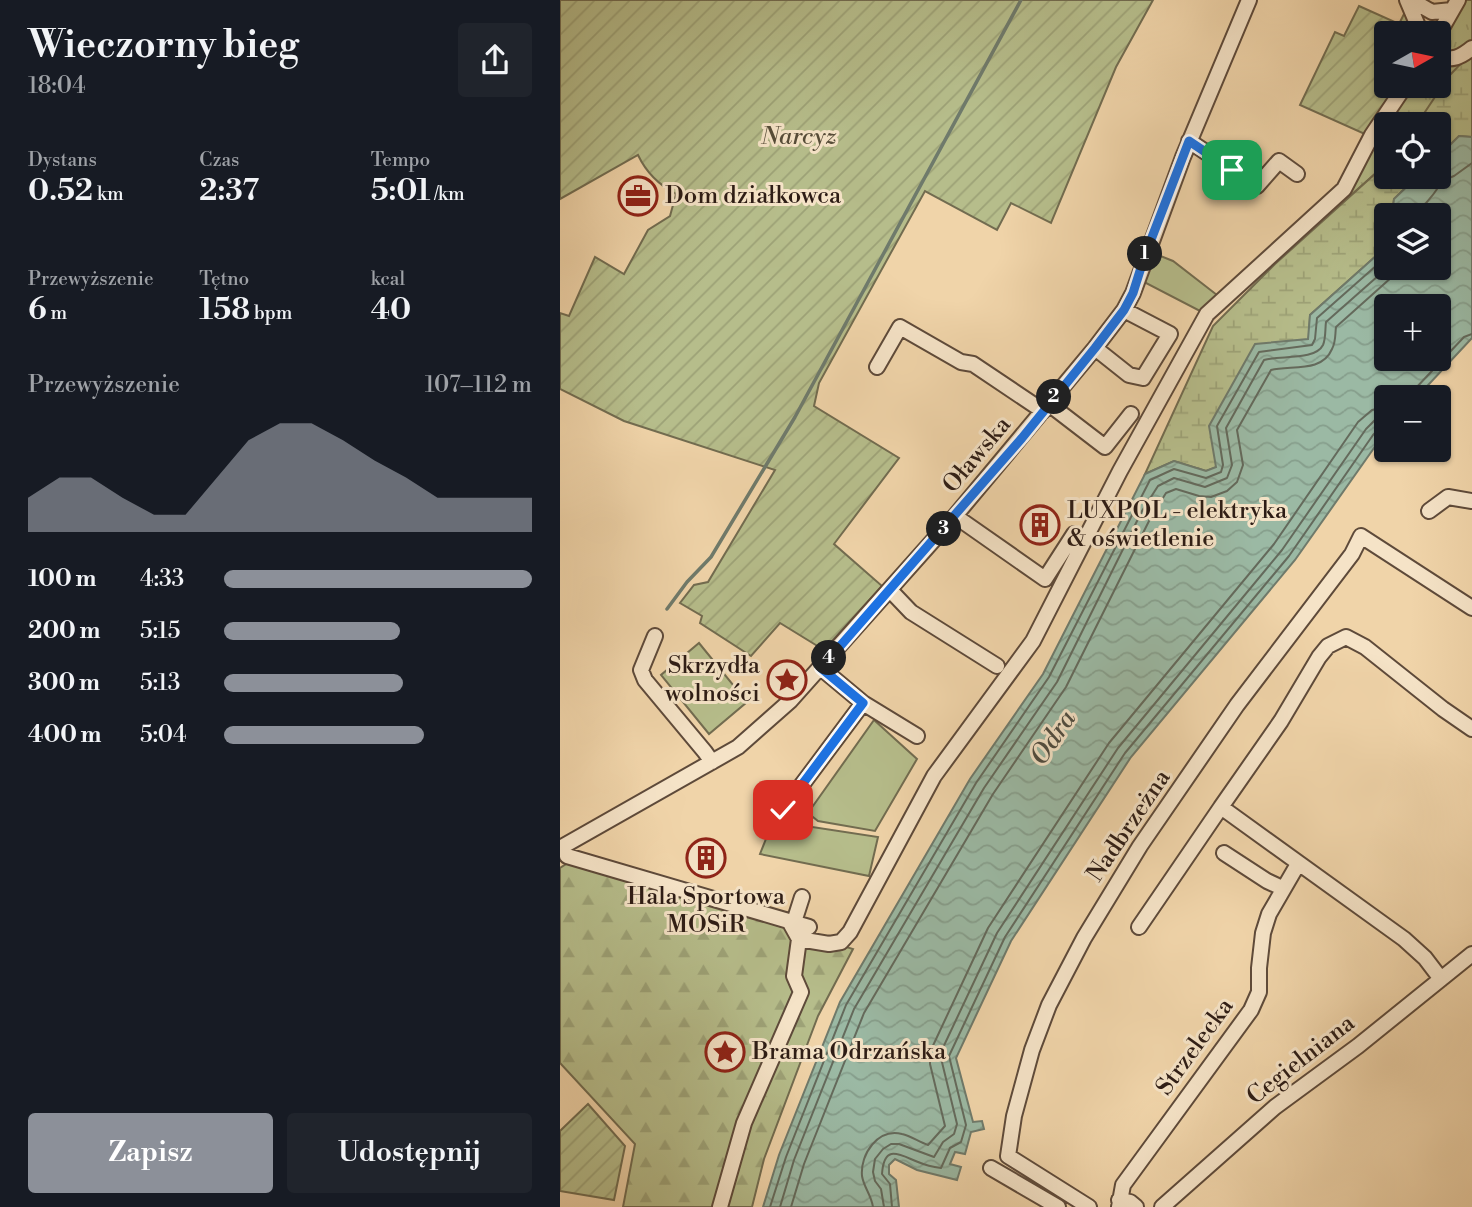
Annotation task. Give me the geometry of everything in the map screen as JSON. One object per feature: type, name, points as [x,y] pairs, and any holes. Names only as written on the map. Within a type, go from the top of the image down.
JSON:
[{"type":"street","name":"Oławska","points":[[564,852],[738,747],[760,729],[821,668],[890,590],[1095,348],[1124,310],[1133,293],[1189,141],[1249,0]]},
{"type":"street","points":[[1409,0],[1432,12],[1455,5]]},
{"type":"street","points":[[1409,0],[1417,21]]},
{"type":"street","points":[[1446,21],[1455,5]]},
{"type":"street","points":[[1451,60],[1472,48]]},
{"type":"street","points":[[564,852],[792,921],[804,933],[829,944],[841,942],[850,932],[934,776],[1032,641],[1120,471],[1207,314],[1344,189],[1372,135],[1397,98]]},
{"type":"street","points":[[1189,141],[1256,186],[1279,161],[1297,174]]},
{"type":"street","points":[[1095,348],[1129,374],[1143,377],[1170,334],[1124,310]]},
{"type":"street","points":[[877,367],[900,327],[961,362],[973,363],[1105,447],[1131,414]]},
{"type":"street","points":[[1429,511],[1448,497],[1472,502]]},
{"type":"street","points":[[955,516],[1045,579],[1074,534]]},
{"type":"street","name":"Nadbrzeżna","points":[[1089,1207],[1008,1156],[1014,1116],[1032,1050],[1049,1005],[1084,938],[1140,846],[1237,705],[1352,554],[1361,536],[1472,608]]},
{"type":"street","points":[[890,590],[911,612],[997,666]]},
{"type":"street","points":[[655,635],[641,670],[645,680],[712,762]]},
{"type":"street","points":[[1139,927],[1281,721],[1328,646],[1346,637],[1365,647],[1472,729]]},
{"type":"street","points":[[821,668],[863,703],[917,736]]},
{"type":"street","points":[[783,810],[863,703]]},
{"type":"street","points":[[1221,807],[1404,939],[1425,958],[1441,979]]},
{"type":"street","points":[[1224,853],[1266,881],[1282,888]]},
{"type":"street","name":"Strzelecka","points":[[1119,1203],[1123,1185],[1251,1010],[1259,992],[1263,933],[1269,914],[1298,863]]},
{"type":"street","points":[[792,921],[802,897]]},
{"type":"street","points":[[720,1207],[751,1104],[801,992],[794,976],[804,933]]},
{"type":"street","name":"Cegielniana","points":[[1162,1207],[1275,1107],[1357,1046],[1472,954]]},
{"type":"street","points":[[991,1168],[1030,1201],[1058,1207]]},
{"type":"street","points":[[1119,1203],[1136,1207]]},
{"type":"green space","name":"Narcyz","points":[[560,0],[1153,0],[1116,67],[1051,223],[1011,203],[997,230],[925,191],[819,383],[814,406],[899,458],[834,544],[882,586],[824,650],[780,623],[751,656],[700,623],[702,616],[680,603],[694,585],[708,582],[775,470],[624,421],[560,389],[560,313],[569,316],[595,257],[624,274],[648,230],[670,216],[676,194],[654,178],[638,155],[560,199]]},
{"type":"green space","points":[[1462,0],[1472,0],[1472,43],[1461,53],[1451,53],[1450,21]]},
{"type":"green space","points":[[1359,6],[1392,21],[1374,21],[1374,98],[1390,98],[1381,112],[1374,112],[1374,124],[1367,135],[1300,105],[1335,32],[1344,36]]},
{"type":"green space","points":[[1405,12],[1408,21],[1400,21]]},
{"type":"green space","points":[[1472,52],[1472,137],[1459,136],[1451,144],[1451,112],[1425,112],[1434,98],[1451,98],[1451,74]]},
{"type":"green space","points":[[1469,55],[1451,79],[1451,58]]},
{"type":"green space","points":[[1401,98],[1437,98],[1426,112],[1392,112]]},
{"type":"green space","points":[[1374,141],[1374,175],[1350,196],[1347,194]]},
{"type":"green space","points":[[1374,175],[1374,189],[1404,189],[1394,203],[1374,203],[1374,258],[1310,315],[1309,339],[1217,467],[1206,471],[1174,461],[1145,474],[1213,326],[1275,264]]},
{"type":"green space","points":[[1153,253],[1173,261],[1217,295],[1200,311],[1144,282]]},
{"type":"green space","points":[[699,643],[747,702],[709,734],[661,675]]},
{"type":"green space","points":[[874,720],[917,759],[875,831],[818,821],[808,813]]},
{"type":"green space","points":[[773,821],[878,837],[869,876],[760,854]]},
{"type":"green space","points":[[571,861],[853,949],[818,1016],[764,1159],[752,1207],[623,1207],[635,1144],[560,1063],[560,868]]},
{"type":"green space","points":[[588,1104],[625,1146],[614,1200],[560,1191],[560,1131]]},
{"type":"water","name":"Odra","points":[[1459,136],[1472,137],[1472,338],[1451,361],[1451,294],[1374,294],[1374,371],[1441,371],[1428,385],[1374,385],[1374,448],[1295,560],[1131,757],[1011,941],[956,1058],[973,1122],[982,1121],[984,1129],[971,1132],[965,1154],[955,1152],[950,1164],[961,1167],[957,1180],[917,1170],[895,1159],[889,1165],[889,1174],[896,1180],[899,1207],[763,1207],[779,1155],[840,1002],[970,779],[1043,674],[1145,474],[1174,461],[1206,471],[1216,467],[1209,426],[1255,344],[1308,339],[1310,315],[1374,258],[1374,280],[1451,280],[1451,203],[1394,203],[1404,189],[1451,189],[1451,144]]},
{"type":"waterway","points":[[667,609],[687,582],[711,557],[795,417],[1021,0]]},
{"type":"place","name":"Dom działkowca","points":[[638,196]]},
{"type":"place","name":"LUXPOL - elektryka & oświetlenie","points":[[1040,525]]},
{"type":"place","name":"Skrzydła wolności","points":[[787,680]]},
{"type":"place","name":"Hala Sportowa MOSiR","points":[[706,858]]},
{"type":"place","name":"Brama Odrzańska","points":[[725,1052]]},
{"type":"route","points":[[783,810],[863,703],[821,668],[1022,438],[1124,310],[1133,293],[1189,141],[1232,170]]}]
